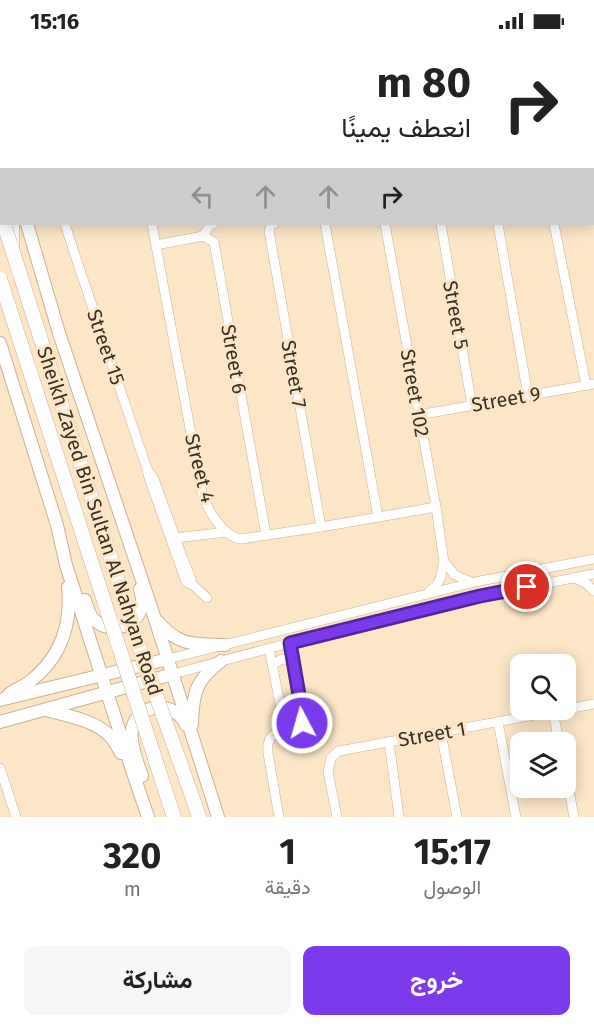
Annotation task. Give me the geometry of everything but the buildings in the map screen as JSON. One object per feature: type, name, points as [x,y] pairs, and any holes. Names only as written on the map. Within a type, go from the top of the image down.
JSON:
[{"type":"highway","name":"Sheikh Zayed Bin Sultan Al Nahyan Road","points":[[4,225],[142,656],[199,817]]},
{"type":"highway","points":[[12,225],[12,247]]},
{"type":"highway","name":"Sheikh Zayed Bin Sultan Al Nahyan Road","points":[[0,279],[174,817]]},
{"type":"main road","name":"Sheikh Zayed Bin Sultan Al Nahyan Road","points":[[27,225],[59,333],[155,618],[217,817]]},
{"type":"main road","name":"Sheikh Zayed Bin Sultan Al Nahyan Road","points":[[0,343],[57,525],[66,565],[148,817]]},
{"type":"main road","points":[[57,525],[92,617],[109,628],[126,626],[138,615],[142,597],[116,502]]},
{"type":"main road","points":[[0,700],[28,682],[47,664],[60,646],[68,617],[66,565]]},
{"type":"main road","points":[[155,618],[178,639],[200,644],[225,645]]},
{"type":"main road","points":[[0,700],[168,659]]},
{"type":"main road","points":[[192,734],[193,699],[208,671],[221,661]]},
{"type":"main road","points":[[0,722],[173,674]]},
{"type":"main road","points":[[153,817],[131,735],[138,717],[150,709],[162,707],[177,713],[185,722],[217,817]]},
{"type":"main road","points":[[45,710],[73,717],[100,729],[110,736],[131,767]]},
{"type":"street","name":"Street 15","points":[[65,225],[149,478],[188,584],[191,579],[154,479],[147,469]]},
{"type":"street","name":"Street 4","points":[[152,225],[202,493],[209,510],[226,532]]},
{"type":"street","points":[[156,244],[203,236],[210,225]]},
{"type":"street","name":"Street 7","points":[[272,225],[269,231],[321,527]]},
{"type":"street","points":[[325,225],[378,518]]},
{"type":"street","name":"Street 102","points":[[385,225],[444,562]]},
{"type":"street","name":"Street 5","points":[[441,225],[471,406]]},
{"type":"street","points":[[498,225],[528,396]]},
{"type":"street","points":[[554,225],[590,385]]},
{"type":"street","name":"Street 6","points":[[203,236],[214,242],[266,535]]},
{"type":"street","name":"Street 9","points":[[418,415],[590,385]]},
{"type":"street","points":[[175,538],[226,532],[241,539],[436,507]]},
{"type":"street","points":[[168,659],[427,593],[594,559]]},
{"type":"street","points":[[444,562],[455,575],[475,582]]},
{"type":"street","points":[[427,593],[436,586],[440,579],[444,562]]},
{"type":"street","points":[[173,674],[480,596],[594,574]]},
{"type":"street","points":[[574,578],[587,584],[594,591]]},
{"type":"street","points":[[191,582],[207,598]]},
{"type":"street","points":[[357,611],[354,618],[359,625]]},
{"type":"street","points":[[279,817],[268,744],[274,734],[298,727],[303,721],[290,643]]},
{"type":"street","points":[[269,648],[285,730]]},
{"type":"street","points":[[272,664],[282,659],[293,660]]},
{"type":"street","name":"Street 1","points":[[576,708],[594,704]]},
{"type":"street","name":"Street 1","points":[[337,817],[328,772],[331,758],[339,751],[510,720]]},
{"type":"street","points":[[498,722],[516,817]]},
{"type":"street","points":[[441,733],[457,817]]},
{"type":"street","points":[[389,741],[399,817]]},
{"type":"street","points":[[0,768],[16,817]]},
{"type":"street","points":[[570,798],[574,817]]},
{"type":"route","points":[[302,723],[290,643],[480,596],[527,587]]}]
